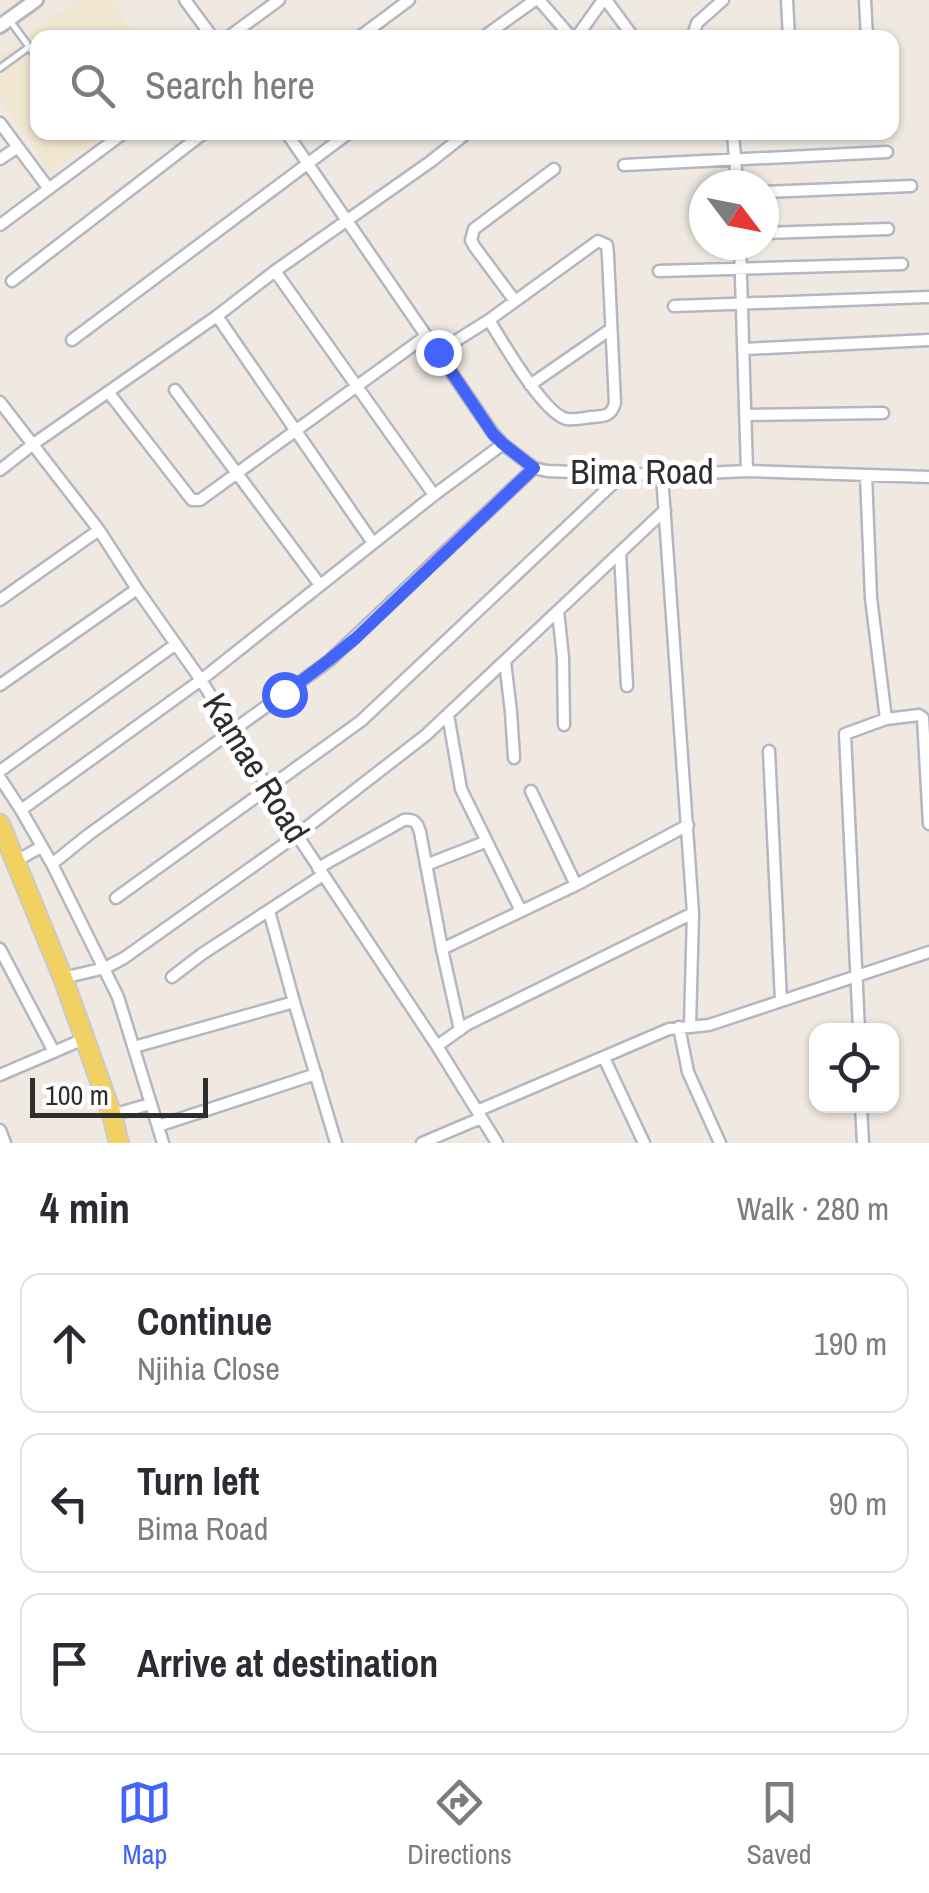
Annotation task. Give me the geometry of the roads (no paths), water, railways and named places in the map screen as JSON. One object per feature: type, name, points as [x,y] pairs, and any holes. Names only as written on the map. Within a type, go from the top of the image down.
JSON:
[{"type":"main road","points":[[0,824],[63,978],[119,1143]]},
{"type":"street","points":[[5,23],[36,0]]},
{"type":"street","points":[[185,0],[208,30]]},
{"type":"street","points":[[238,30],[279,0]]},
{"type":"street","points":[[369,30],[409,0]]},
{"type":"street","points":[[494,30],[537,0],[566,30]]},
{"type":"street","points":[[580,30],[604,0],[628,30]]},
{"type":"street","points":[[694,30],[722,0]]},
{"type":"street","points":[[788,0],[789,30]]},
{"type":"street","points":[[865,0],[867,30]]},
{"type":"street","points":[[0,123],[49,189]]},
{"type":"street","points":[[0,225],[114,140]]},
{"type":"street","points":[[12,281],[195,140]]},
{"type":"street","name":"Bima Road","points":[[292,140],[503,444],[534,468],[622,475],[747,471],[929,476]]},
{"type":"street","points":[[72,340],[339,140]]},
{"type":"street","points":[[0,470],[458,140]]},
{"type":"street","points":[[733,140],[735,170]]},
{"type":"street","points":[[0,159],[18,147]]},
{"type":"street","points":[[624,165],[887,152]]},
{"type":"street","points":[[515,301],[474,246],[472,234],[554,168]]},
{"type":"street","points":[[779,191],[912,186]]},
{"type":"street","points":[[779,232],[888,230]]},
{"type":"street","points":[[438,352],[598,241],[602,242],[607,245],[613,411],[608,416],[567,419],[556,415],[530,384],[488,320]]},
{"type":"street","points":[[741,260],[747,471]]},
{"type":"street","points":[[659,272],[902,264]]},
{"type":"street","points":[[275,271],[434,495]]},
{"type":"street","points":[[674,306],[928,297]]},
{"type":"street","points":[[217,316],[373,543]]},
{"type":"street","points":[[530,384],[611,330]]},
{"type":"street","points":[[109,393],[192,500],[200,500],[426,336]]},
{"type":"street","points":[[744,348],[929,340]]},
{"type":"street","points":[[174,390],[320,586]]},
{"type":"street","name":"Kamae Road","points":[[0,402],[100,530],[201,680],[297,836],[497,1143]]},
{"type":"street","points":[[746,416],[884,413]]},
{"type":"street","points":[[21,810],[201,680],[503,444]]},
{"type":"street","points":[[52,864],[329,660],[534,468]]},
{"type":"street","points":[[116,898],[372,711],[622,475]]},
{"type":"street","points":[[662,475],[693,914],[684,1026],[688,1072],[720,1143]]},
{"type":"street","points":[[866,475],[872,598],[886,720]]},
{"type":"street","points":[[63,978],[105,968],[124,958],[297,836],[426,735],[665,510]]},
{"type":"street","points":[[0,600],[100,530]]},
{"type":"street","points":[[620,552],[627,686]]},
{"type":"street","points":[[0,685],[137,589]]},
{"type":"street","points":[[558,611],[564,725]]},
{"type":"street","points":[[164,1143],[118,997],[52,864],[0,774],[176,644]]},
{"type":"street","points":[[505,662],[514,758]]},
{"type":"street","points":[[448,715],[461,789],[521,911]]},
{"type":"street","points":[[859,1023],[844,737],[848,732],[919,715],[924,722],[929,824]]},
{"type":"street","points":[[769,751],[781,1001]]},
{"type":"street","points":[[531,790],[576,885]]},
{"type":"street","points":[[172,978],[321,872],[411,819],[420,832],[460,1030]]},
{"type":"street","points":[[442,949],[576,885],[688,825]]},
{"type":"street","points":[[426,865],[485,842]]},
{"type":"street","points":[[16,861],[42,847]]},
{"type":"street","points":[[270,911],[336,1143]]},
{"type":"street","points":[[437,1046],[536,990],[693,914]]},
{"type":"street","points":[[0,949],[3,964],[27,998],[53,1050]]},
{"type":"street","points":[[422,1143],[659,1033],[684,1026],[709,1026],[929,952]]},
{"type":"street","points":[[134,1047],[294,1002]]},
{"type":"street","points":[[0,1074],[84,1039]]},
{"type":"street","points":[[604,1058],[644,1143]]},
{"type":"street","points":[[158,1126],[316,1074]]},
{"type":"street","points":[[112,1114],[150,1104]]},
{"type":"street","points":[[862,1113],[863,1143]]},
{"type":"street","points":[[0,1130],[6,1143]]},
{"type":"lane","points":[[0,68],[29,47],[5,23]]}]
